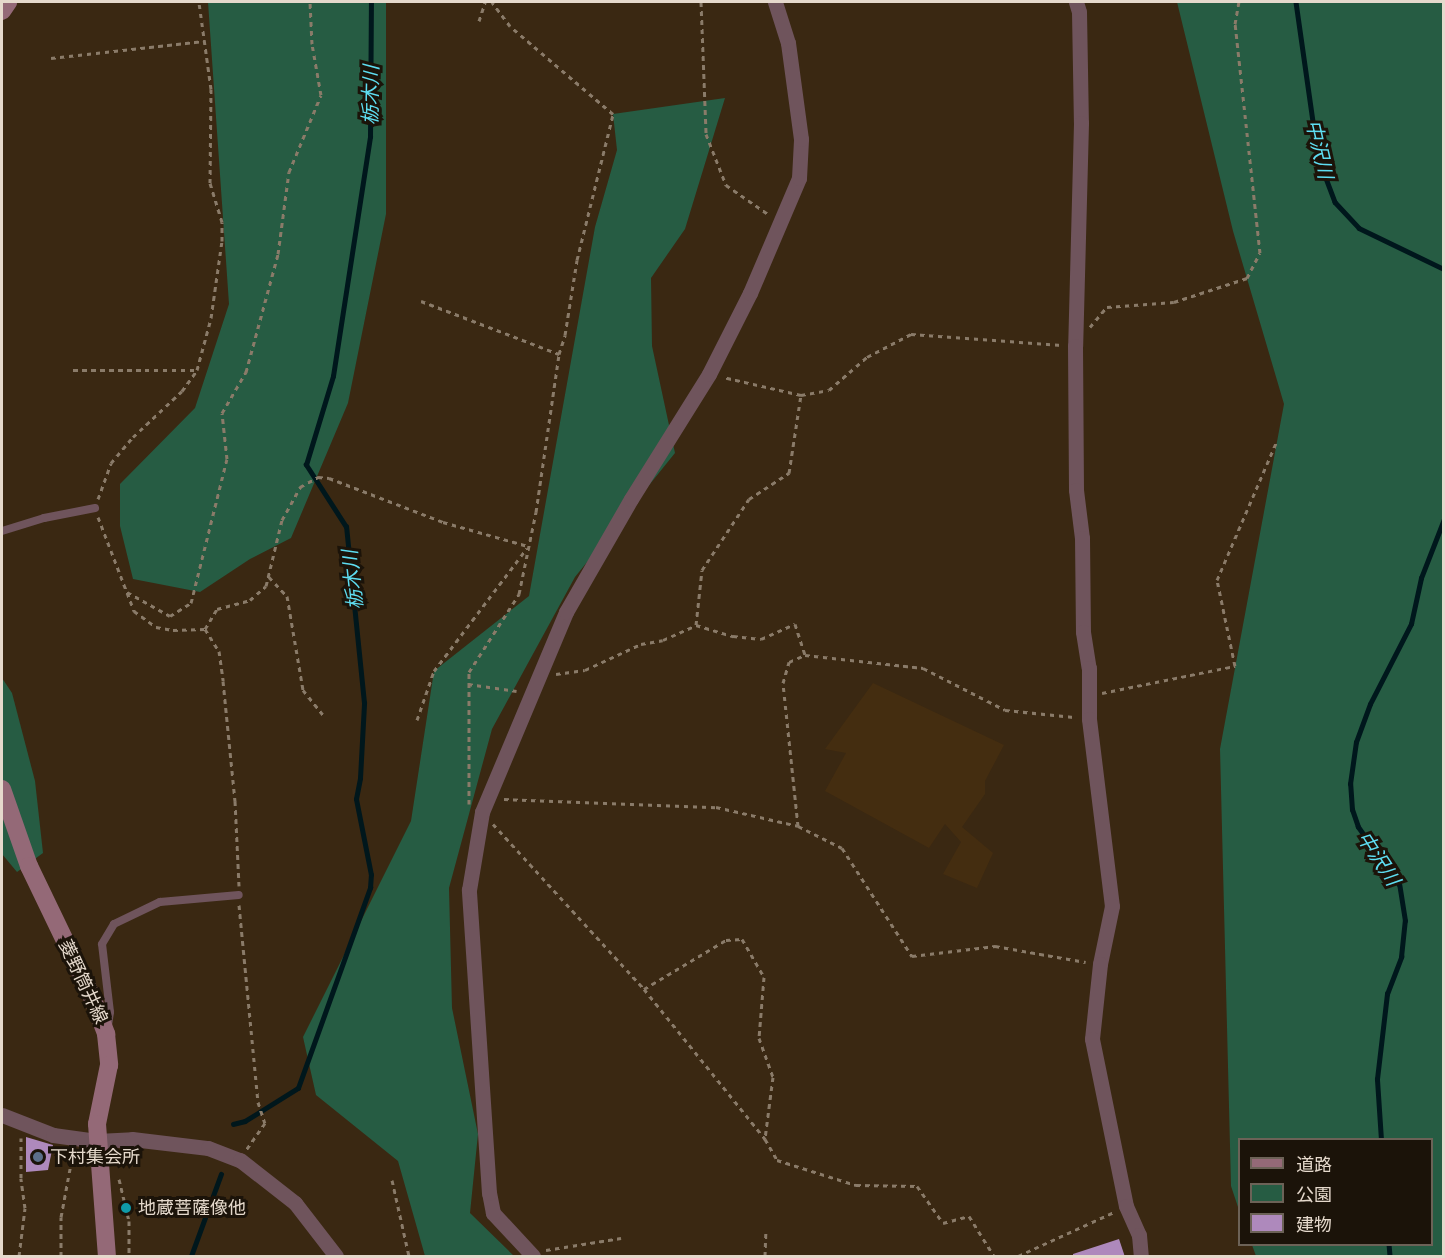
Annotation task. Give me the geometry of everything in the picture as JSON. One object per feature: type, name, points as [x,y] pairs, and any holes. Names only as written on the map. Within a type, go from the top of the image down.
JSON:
[{"type":"main road","points":[[2,11],[8,2]]},
{"type":"main road","name":"菱野筒井線","points":[[2,789],[29,866],[92,997],[106,1034],[109,1065],[96,1124],[107,1234],[107,1257]]},
{"type":"street","points":[[532,1257],[493,1214],[489,1193],[469,890],[479,806],[532,694],[566,612],[631,499],[709,374],[750,292],[799,178],[801,139],[788,43],[775,2]]},
{"type":"street","points":[[1076,2],[1079,12],[1081,123],[1075,346],[1076,490],[1082,538],[1083,632],[1089,668],[1089,719],[1112,906],[1100,964],[1092,1040],[1126,1206],[1139,1235],[1141,1257]]},
{"type":"street","points":[[2,1115],[53,1135],[97,1142],[132,1139],[208,1148],[240,1160],[295,1203],[336,1257]]},
{"type":"lane","points":[[2,531],[44,518],[95,508]]},
{"type":"lane","points":[[106,1034],[110,1012],[102,944],[114,924],[160,902],[239,895]]},
{"type":"path","points":[[199,2],[211,89],[210,183],[222,222],[222,241],[211,318],[197,370],[182,391],[134,437],[111,463],[95,508],[134,611],[156,627],[173,630],[205,629]]},
{"type":"path","points":[[126,591],[170,616],[191,603],[227,459],[222,413],[246,372],[278,254],[289,172],[321,95],[312,44],[310,2]]},
{"type":"path","points":[[479,21],[485,2]]},
{"type":"path","points":[[492,2],[510,26],[613,114],[577,260],[565,335],[559,354],[536,512],[519,594],[469,672],[468,684],[479,806],[644,989],[765,1139],[777,1160],[856,1185],[917,1186],[943,1223],[969,1216],[994,1257]]},
{"type":"path","points":[[700,2],[706,134],[726,185],[780,223]]},
{"type":"path","points":[[709,374],[801,395],[830,390],[867,357],[911,334],[1075,346],[1107,308],[1174,302],[1247,278],[1260,253],[1235,24],[1239,2]]},
{"type":"path","points":[[51,57],[205,41]]},
{"type":"path","points":[[421,301],[559,354]]},
{"type":"path","points":[[73,370],[197,370]]},
{"type":"path","points":[[696,626],[702,570],[749,499],[789,473],[801,395]]},
{"type":"path","points":[[1088,696],[1235,666],[1217,580],[1277,441]]},
{"type":"path","points":[[205,629],[217,609],[250,600],[267,586],[282,520],[300,487],[318,477],[329,478],[443,522],[528,546]]},
{"type":"path","points":[[417,720],[434,671],[528,546]]},
{"type":"path","points":[[269,577],[287,596],[303,690],[325,717]]},
{"type":"path","points":[[539,677],[585,670],[640,644],[663,640],[696,626],[733,636],[761,639],[795,624],[805,655]]},
{"type":"path","points":[[205,629],[219,651],[223,681],[235,801],[239,895],[258,1102],[265,1123],[240,1160]]},
{"type":"path","points":[[798,826],[783,683],[789,663],[805,655],[923,668],[1005,710],[1089,719]]},
{"type":"path","points":[[468,684],[532,694]]},
{"type":"path","points":[[479,806],[716,807],[798,826],[842,848],[912,956],[995,946],[1100,964]]},
{"type":"path","points":[[644,989],[726,940],[742,939],[764,977],[759,1038],[773,1077],[765,1139]]},
{"type":"path","points":[[19,1257],[25,1208],[21,1178],[21,1122]]},
{"type":"path","points":[[60,1147],[72,1158],[61,1217],[60,1257]]},
{"type":"path","points":[[117,1174],[129,1221],[129,1257]]},
{"type":"path","points":[[392,1180],[409,1257]]},
{"type":"path","points":[[1018,1257],[1126,1206]]},
{"type":"path","points":[[765,1257],[766,1231]]},
{"type":"path","points":[[541,1257],[544,1250],[621,1238]]},
{"type":"shaded area","points":[[873,683],[1004,745],[985,781],[985,794],[962,827],[993,853],[977,888],[943,874],[961,842],[945,824],[929,848],[825,791],[846,753],[825,749]]},
{"type":"green space","points":[[208,2],[386,2],[386,214],[348,403],[291,538],[250,559],[200,592],[133,579],[120,526],[120,484],[195,408],[229,304]]},
{"type":"green space","points":[[1177,2],[1443,2],[1443,1256],[1256,1256],[1252,1246],[1433,1246],[1433,1138],[1238,1138],[1238,1207],[1231,1186],[1220,749],[1284,404],[1233,231]]},
{"type":"green space","points":[[725,98],[685,229],[651,278],[652,346],[675,453],[575,577],[492,729],[449,888],[452,1008],[478,1134],[470,1213],[514,1256],[425,1256],[398,1161],[316,1095],[303,1037],[411,821],[434,671],[529,596],[595,227],[617,150],[613,114]]},
{"type":"green space","points":[[2,678],[12,693],[35,781],[43,853],[17,872],[2,854]]},
{"type":"building","name":"下村集会所","points":[[26,1137],[53,1145],[48,1170],[26,1172]]},
{"type":"building","points":[[1119,1239],[1125,1257],[1073,1257],[1073,1254]]},
{"type":"waterway","name":"栃木川","points":[[233,1124],[245,1121],[298,1088],[370,888],[371,875],[356,799],[360,778],[364,703],[346,527],[306,465],[333,376],[370,137],[371,2]]},
{"type":"waterway","name":"中沢川","points":[[1296,2],[1318,157],[1335,202],[1359,228],[1444,269]]},
{"type":"waterway","name":"中沢川","points":[[1381,1138],[1377,1079],[1387,994],[1401,957],[1405,921],[1399,885],[1358,827],[1352,810],[1350,784],[1356,742],[1370,704],[1411,624],[1421,578],[1444,519]]},
{"type":"waterway","name":"栃木川","points":[[191,1256],[221,1174]]},
{"type":"waterway","name":"中沢川","points":[[1389,1246],[1390,1256]]},
{"type":"place","name":"下村集会所","points":[[38,1157]]},
{"type":"place","name":"地蔵菩薩像他","points":[[126,1208]]}]
